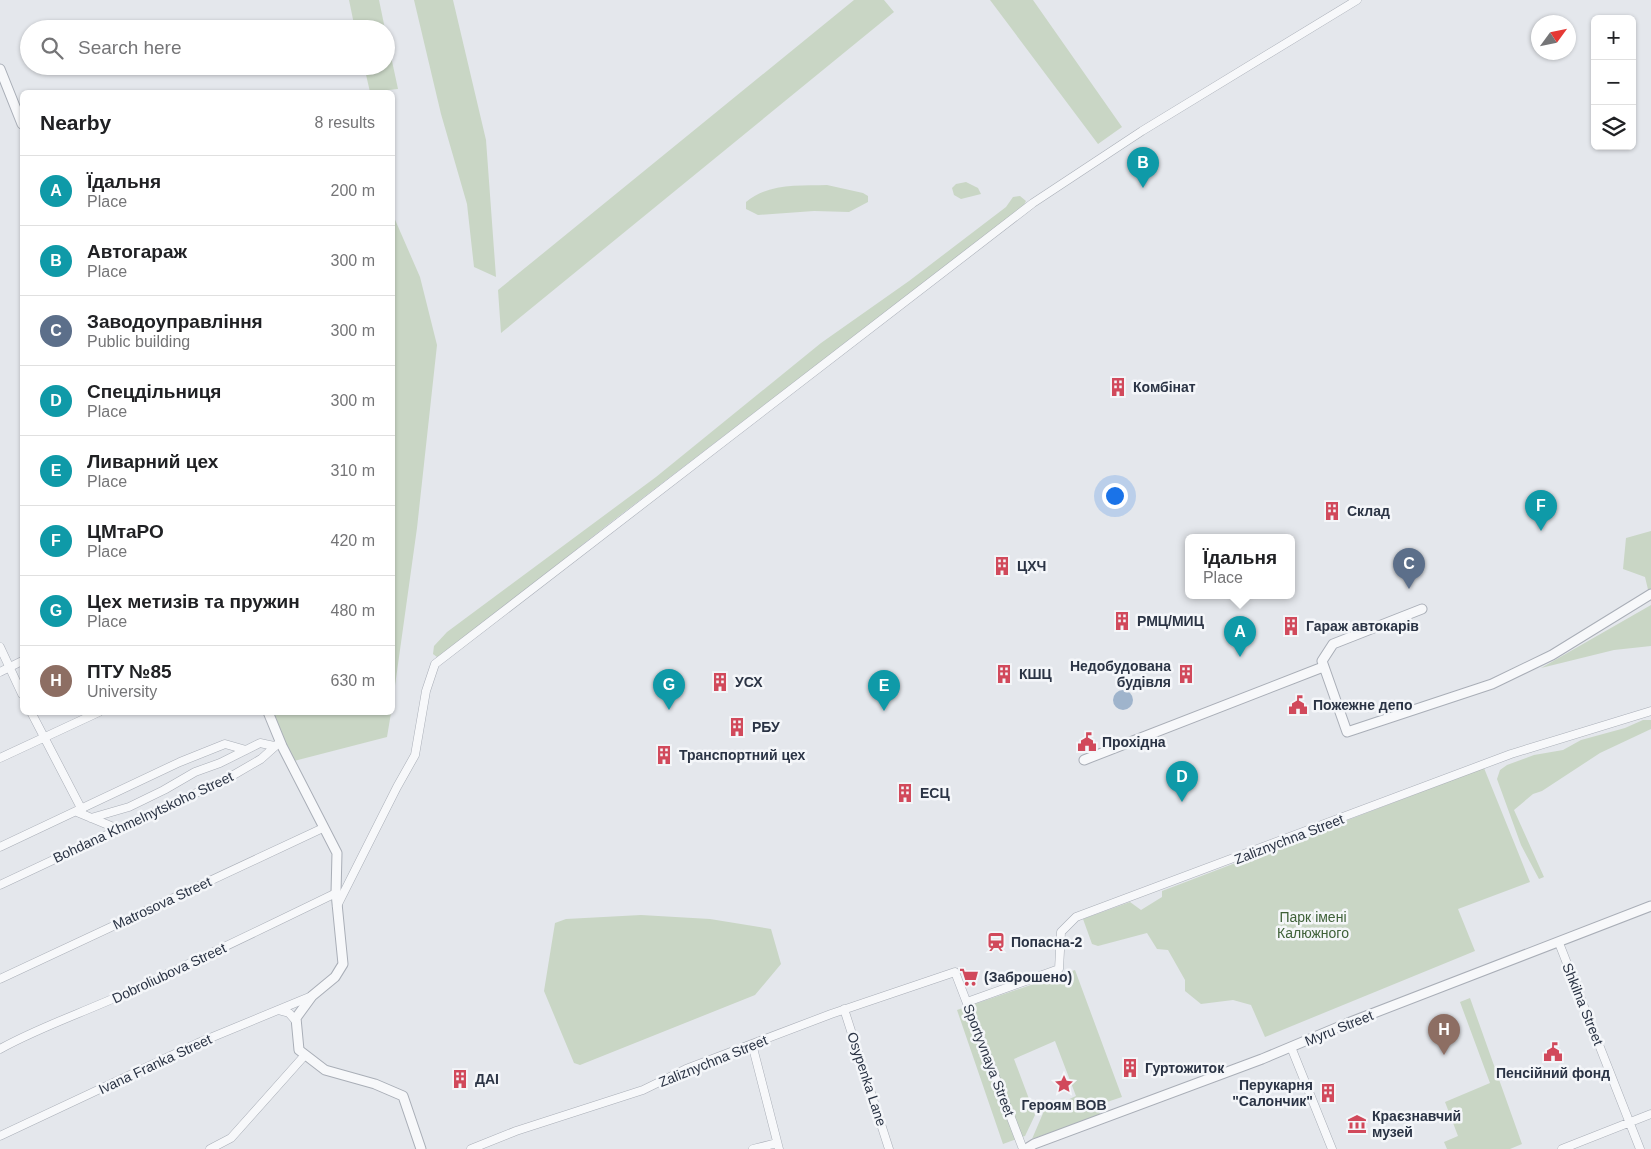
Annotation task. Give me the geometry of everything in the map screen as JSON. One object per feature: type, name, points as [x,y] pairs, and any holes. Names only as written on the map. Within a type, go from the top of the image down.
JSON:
[{"type":"street","points":[[337,906],[396,787],[415,755],[426,691],[435,664],[1033,203],[1142,131],[1357,0]]},
{"type":"street","points":[[0,69],[20,119]]},
{"type":"street","points":[[1422,609],[1333,644],[1322,660],[1347,732],[1492,684],[1552,655],[1651,594]]},
{"type":"street","points":[[0,647],[20,690]]},
{"type":"street","points":[[0,672],[20,662]]},
{"type":"street","points":[[1084,760],[1323,667]]},
{"type":"street","name":"Zaliznychna Street","points":[[967,1002],[1059,969],[1061,932],[1076,917],[1511,754],[1651,711]]},
{"type":"street","points":[[32,715],[79,811],[118,829]]},
{"type":"street","points":[[0,758],[93,715]]},
{"type":"street","points":[[269,715],[277,744],[337,853],[336,894],[343,964],[335,977],[312,996],[296,1021]]},
{"type":"street","points":[[91,818],[129,807],[195,772],[220,763],[260,743],[277,744]]},
{"type":"street","points":[[0,847],[180,762],[225,744],[246,750]]},
{"type":"street","name":"Bohdana Khmelnytskoho Street","points":[[0,885],[230,777],[261,759],[277,744]]},
{"type":"street","name":"Matrosova Street","points":[[0,979],[324,828]]},
{"type":"street","name":"Dobroliubova Street","points":[[0,1049],[28,1033],[69,1019],[120,996],[336,894]]},
{"type":"street","name":"Myru Street","points":[[1024,1149],[1651,906]]},
{"type":"street","name":"Shkilna Street","points":[[1559,943],[1640,1149]]},
{"type":"street","name":"Zaliznychna Street","points":[[471,1149],[516,1131],[643,1090],[686,1069],[844,1009],[955,972]]},
{"type":"street","name":"Sportyvnaya Street","points":[[955,972],[1024,1149]]},
{"type":"street","name":"Ivana Franka Street","points":[[0,1136],[198,1043],[312,996]]},
{"type":"street","name":"Osypenka Lane","points":[[844,1009],[889,1149]]},
{"type":"street","points":[[278,1010],[289,1013],[296,1021],[299,1050],[325,1070],[375,1084],[403,1096],[421,1149]]},
{"type":"street","points":[[752,1044],[778,1146],[753,1149]]},
{"type":"street","points":[[1291,1047],[1332,1149]]},
{"type":"street","points":[[210,1149],[230,1138],[305,1055]]},
{"type":"street","points":[[1562,1149],[1651,1114]]},
{"type":"green space","points":[[349,0],[379,0],[383,20],[353,20]]},
{"type":"green space","points":[[414,0],[453,0],[486,140],[496,277],[474,267],[467,204],[441,114]]},
{"type":"green space","points":[[854,0],[884,0],[894,12],[501,333],[498,290]]},
{"type":"green space","points":[[990,0],[1033,0],[1122,127],[1098,144]]},
{"type":"green space","points":[[366,75],[395,75],[398,89],[370,90]]},
{"type":"green space","points":[[966,182],[978,188],[981,194],[961,199],[954,195],[952,188],[956,184]]},
{"type":"green space","points":[[827,185],[863,193],[868,196],[868,202],[849,212],[814,211],[758,215],[746,209],[746,202],[764,191],[784,187]]},
{"type":"green space","points":[[1020,196],[1026,201],[1023,207],[610,523],[444,654],[437,657],[433,654],[434,646],[447,632],[656,477],[821,343],[909,281],[1006,207],[1013,197]]},
{"type":"green space","points":[[395,220],[420,277],[437,345],[417,528],[395,686]]},
{"type":"green space","points":[[1651,531],[1651,602],[1645,577],[1623,569],[1626,538]]},
{"type":"green space","points":[[1651,605],[1651,646],[1614,650],[1541,668]]},
{"type":"green space","points":[[269,715],[391,715],[387,737],[294,761]]},
{"type":"green space","points":[[1643,720],[1651,720],[1651,729],[1600,753],[1542,791],[1533,794],[1514,810],[1544,877],[1539,879],[1521,845],[1497,779],[1500,770],[1507,765],[1534,755],[1563,750],[1581,740],[1625,728]]},
{"type":"green space","name":"Парк імені Калюжного","points":[[1484,768],[1530,882],[1458,909],[1475,951],[1265,1037],[1251,1005],[1233,1000],[1201,1004],[1185,991],[1185,980],[1168,950],[1157,949],[1147,933],[1098,946],[1092,944],[1083,919],[1130,902],[1141,910],[1162,897],[1162,891]]},
{"type":"green space","points":[[641,915],[710,919],[771,929],[781,964],[755,995],[580,1065],[574,1063],[544,991],[555,923],[566,919]]},
{"type":"green space","points":[[1075,970],[1122,1097],[1095,1106],[1101,1115],[1032,1139],[1044,1111],[1076,1096],[1055,1041],[1014,1059],[1035,1115],[1025,1136],[1003,1144],[957,1010]]},
{"type":"green space","points":[[1470,998],[1522,1144],[1510,1149],[1447,1149],[1444,1142],[1458,1136],[1445,1102],[1490,1083],[1460,1002]]},
{"type":"water","points":[[1123,690],[1130,693],[1133,700],[1130,707],[1123,710],[1116,707],[1113,700],[1116,693]]},
{"type":"place","name":"Автогараж","points":[[1143,188]]},
{"type":"place","name":"Комбінат","points":[[1118,387]]},
{"type":"place","name":"Склад","points":[[1332,511]]},
{"type":"place","name":"ЦМтаРО","points":[[1541,531]]},
{"type":"place","name":"ЦХЧ","points":[[1002,566]]},
{"type":"place","name":"Заводоуправління","points":[[1409,589]]},
{"type":"place","name":"РМЦ/МИЦ","points":[[1122,621]]},
{"type":"place","name":"Гараж автокарів","points":[[1291,626]]},
{"type":"place","name":"Їдальня","points":[[1240,657]]},
{"type":"place","name":"КШЦ","points":[[1004,674]]},
{"type":"place","name":"Недобудована будівля","points":[[1186,674]]},
{"type":"place","name":"УСХ","points":[[720,682]]},
{"type":"place","name":"Пожежне депо","points":[[1298,705]]},
{"type":"place","name":"Цех метизів та пружин","points":[[669,710]]},
{"type":"place","name":"Ливарний цех","points":[[884,711]]},
{"type":"place","name":"РБУ","points":[[737,727]]},
{"type":"place","name":"Прохідна","points":[[1087,742]]},
{"type":"place","name":"Транспортний цех","points":[[664,755]]},
{"type":"place","name":"ЕСЦ","points":[[905,793]]},
{"type":"place","name":"Спецдільниця","points":[[1182,802]]},
{"type":"place","name":"Попасна-2","points":[[996,942]]},
{"type":"place","name":"(Заброшено)","points":[[969,977]]},
{"type":"place","name":"Пенсійний фонд","points":[[1553,1052]]},
{"type":"place","name":"ПТУ №85","points":[[1444,1055]]},
{"type":"place","name":"Гуртожиток","points":[[1130,1068]]},
{"type":"place","name":"ДАІ","points":[[460,1079]]},
{"type":"place","name":"Героям ВОВ","points":[[1064,1084]]},
{"type":"place","name":"Перукарня \"Салончик\"","points":[[1328,1093]]},
{"type":"place","name":"Краєзнавчий музей","points":[[1357,1124]]}]
